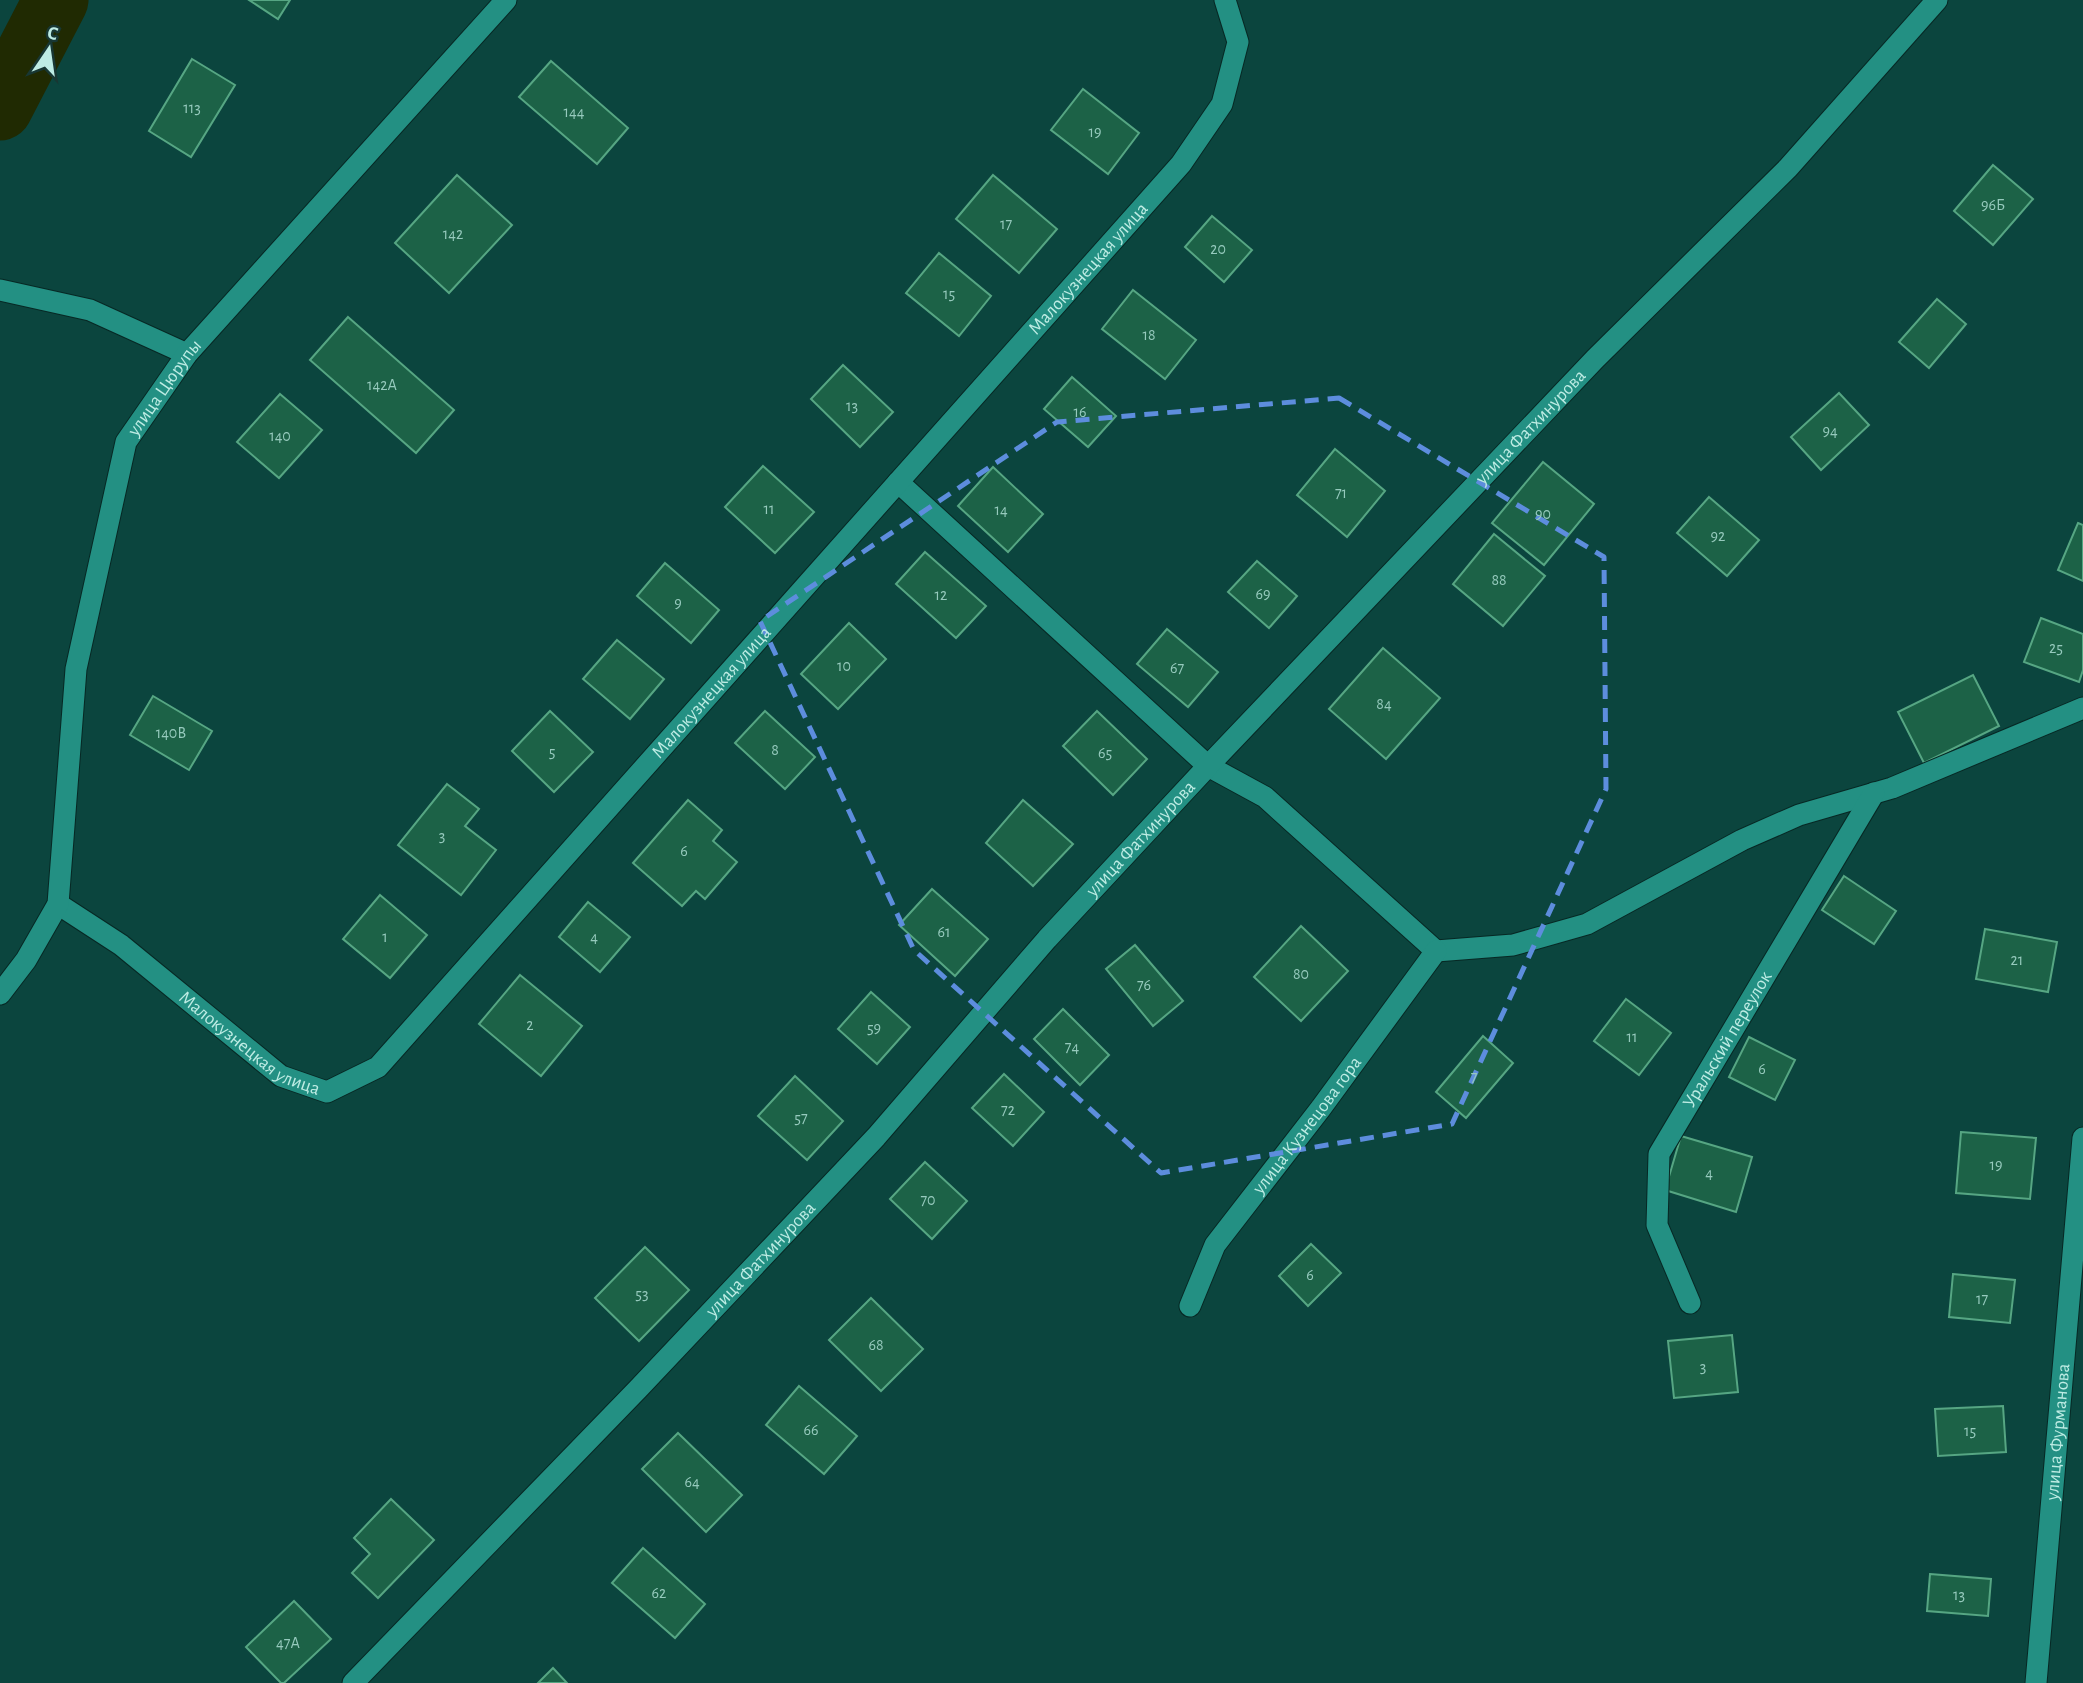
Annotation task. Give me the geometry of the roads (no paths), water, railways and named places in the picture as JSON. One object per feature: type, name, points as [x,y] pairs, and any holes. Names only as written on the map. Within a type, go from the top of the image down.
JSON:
[{"type":"street","name":"улица Цюрупы","points":[[0,994],[26,960],[58,904],[76,669],[126,442],[187,354],[506,0]]},
{"type":"street","name":"Малокузнецкая улица","points":[[58,904],[121,945],[281,1076],[327,1092],[378,1067],[1181,164],[1222,104],[1238,42],[1226,0]]},
{"type":"street","name":"улица Фатхинурова","points":[[352,1683],[648,1379],[866,1147],[1047,939],[1208,766],[1595,359],[1788,168],[1937,0]]},
{"type":"street","points":[[0,290],[90,310],[187,354]]},
{"type":"street","points":[[898,482],[1208,766],[1265,797],[1436,951],[1513,945],[1587,924],[1742,840],[1799,815],[1892,788],[2083,708]]},
{"type":"street","name":"Уральский переулок","points":[[1690,1303],[1657,1225],[1659,1154],[1874,793]]},
{"type":"street","name":"улица Кузнецова гора","points":[[1190,1306],[1216,1245],[1436,951]]},
{"type":"street","name":"улица Фурманова","points":[[2036,1683],[2083,1138]]},
{"type":"waterway","points":[[0,108],[56,0]]}]
